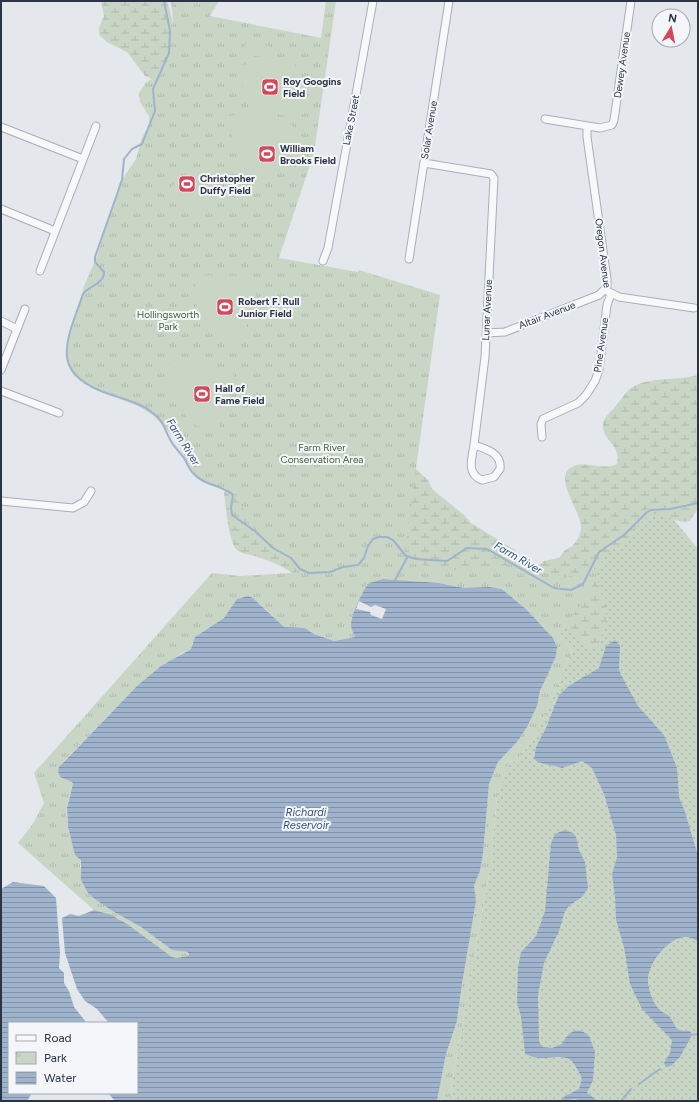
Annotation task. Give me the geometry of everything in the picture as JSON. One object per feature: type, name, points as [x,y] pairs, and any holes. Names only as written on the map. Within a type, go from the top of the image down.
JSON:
[{"type":"street","name":"Lake Street","points":[[323,261],[328,248],[373,1]]},
{"type":"street","name":"Solar Avenue","points":[[409,259],[449,1]]},
{"type":"street","name":"Dewey Avenue","points":[[587,126],[600,128],[610,127],[614,120],[631,1]]},
{"type":"street","points":[[545,119],[587,126]]},
{"type":"street","points":[[40,271],[96,126]]},
{"type":"street","name":"Oregon Avenue","points":[[587,126],[587,137],[608,292],[620,297],[694,308]]},
{"type":"street","points":[[1,127],[83,159]]},
{"type":"street","name":"Lunar Avenue","points":[[424,163],[494,175],[484,363],[471,465],[473,473],[480,479],[492,478],[499,471],[499,459],[492,452],[474,445]]},
{"type":"street","points":[[1,209],[56,231]]},
{"type":"street","name":"Altair Avenue","points":[[486,333],[505,332],[608,292]]},
{"type":"street","name":"Pine Avenue","points":[[542,437],[541,424],[543,419],[578,403],[586,395],[599,370],[608,292]]},
{"type":"street","points":[[1,370],[25,309]]},
{"type":"street","points":[[1,321],[17,329]]},
{"type":"street","points":[[1,391],[59,413]]},
{"type":"street","points":[[1,501],[73,508],[84,502],[91,491]]},
{"type":"green space","points":[[101,1],[167,1],[173,31],[171,48],[164,78],[154,80],[145,76],[127,52],[107,42],[99,35],[99,28],[104,16]]},
{"type":"green space","points":[[170,1],[219,1],[210,16],[321,38],[326,1],[336,1],[314,153],[279,258],[358,272],[359,270],[440,295],[403,562],[455,570],[531,563],[560,579],[599,568],[589,594],[559,633],[572,651],[535,737],[517,760],[509,763],[497,796],[491,862],[449,1101],[437,1101],[446,1054],[457,1021],[476,901],[474,886],[480,871],[483,854],[489,784],[498,762],[517,742],[537,706],[540,691],[557,651],[553,638],[527,610],[502,589],[489,587],[464,588],[439,583],[383,579],[369,583],[361,597],[351,622],[351,627],[355,637],[334,641],[314,634],[305,628],[284,627],[280,625],[273,616],[253,598],[242,597],[236,601],[224,618],[196,638],[191,649],[182,653],[137,686],[62,763],[60,777],[72,782],[73,784],[67,809],[68,829],[75,849],[81,860],[80,866],[88,893],[114,912],[141,927],[172,950],[187,952],[188,956],[177,958],[172,957],[117,918],[94,910],[18,843],[32,825],[44,803],[34,773],[212,573],[240,576],[305,572],[293,560],[272,548],[263,540],[235,495],[225,488],[205,483],[196,478],[176,440],[154,416],[140,407],[107,394],[79,379],[74,376],[68,365],[67,346],[84,286],[98,254],[106,224],[116,200],[119,184],[136,159],[142,138],[149,124],[149,116],[140,102],[139,93],[146,82],[161,75],[171,39],[173,20]]},
{"type":"green space","points":[[246,42],[269,46],[267,58],[244,54]]},
{"type":"green space","name":"Roy Googins Field","points":[[289,58],[295,62],[302,115],[290,116],[268,111],[258,105],[250,97],[239,78],[237,66]]},
{"type":"green space","name":"William Brooks Field","points":[[254,112],[272,115],[286,121],[292,125],[308,145],[258,180],[250,178],[241,164],[225,117]]},
{"type":"green space","name":"Christopher Duffy Field","points":[[187,173],[193,174],[212,199],[206,204],[193,208],[181,207],[175,204],[164,194]]},
{"type":"green space","name":"Robert F. Rull Junior Field","points":[[195,275],[234,276],[254,279],[258,285],[242,342],[229,339],[218,334],[203,319],[196,300]]},
{"type":"green space","name":"Hall of Fame Field","points":[[173,356],[231,370],[234,376],[218,431],[194,425],[187,418],[166,378]]},
{"type":"green space","points":[[698,375],[698,508],[690,521],[685,522],[656,514],[648,517],[626,540],[605,557],[600,564],[597,578],[606,611],[605,625],[598,647],[593,649],[579,640],[517,580],[294,574],[272,562],[239,552],[231,539],[224,493],[227,489],[415,468],[428,480],[432,489],[464,515],[471,523],[515,550],[517,560],[525,565],[539,565],[544,561],[559,558],[564,551],[576,542],[581,530],[580,520],[566,485],[565,477],[567,471],[574,466],[579,465],[606,467],[617,464],[617,452],[604,433],[603,425],[606,416],[631,388],[638,384],[655,380]]},
{"type":"green space","points":[[665,509],[698,549],[698,1101],[449,1101],[491,862],[497,796],[509,763],[517,760],[535,737],[572,651],[559,633],[589,594],[607,545],[641,518]]},
{"type":"water","name":"Richardi Reservoir","points":[[383,579],[439,583],[464,588],[489,587],[502,589],[527,610],[553,638],[557,647],[556,656],[540,691],[537,706],[527,727],[517,742],[498,762],[489,784],[483,854],[480,871],[474,886],[476,901],[457,1021],[446,1054],[437,1101],[115,1101],[109,1094],[138,1094],[138,1022],[108,1022],[97,1009],[85,1001],[77,989],[65,953],[62,918],[70,914],[79,916],[94,910],[111,915],[127,924],[172,957],[177,958],[188,956],[189,954],[187,952],[172,950],[141,927],[114,912],[88,893],[81,880],[81,860],[75,855],[68,827],[67,808],[73,784],[72,782],[60,777],[58,771],[59,767],[137,686],[161,666],[191,649],[195,637],[224,618],[237,599],[248,596],[253,598],[284,627],[305,628],[314,634],[334,641],[355,637],[351,627],[355,609],[369,583]]},
{"type":"water","points":[[615,640],[620,646],[619,669],[621,675],[638,706],[664,735],[677,768],[679,797],[698,856],[698,942],[690,937],[681,937],[673,941],[665,947],[658,956],[652,965],[649,974],[649,989],[655,1004],[661,1011],[670,1017],[678,1029],[690,1031],[692,1035],[680,1057],[671,1066],[666,1067],[664,1063],[670,1053],[672,1040],[642,1009],[630,984],[624,947],[616,920],[612,874],[617,857],[616,835],[604,794],[592,768],[582,761],[562,768],[543,764],[534,759],[536,747],[546,728],[559,695],[570,685],[599,668],[606,646]]},
{"type":"water","points":[[564,830],[573,833],[576,837],[579,850],[585,862],[588,888],[583,896],[569,906],[565,911],[559,931],[544,963],[538,995],[539,1041],[542,1047],[552,1048],[562,1044],[567,1036],[573,1031],[581,1031],[589,1036],[595,1052],[593,1080],[587,1093],[598,1101],[582,1101],[575,1099],[560,1101],[565,1096],[579,1089],[582,1078],[571,1060],[565,1057],[541,1058],[530,1056],[525,1053],[521,1017],[517,1002],[518,968],[521,952],[536,936],[545,911],[551,843],[555,834]]},
{"type":"water","points":[[13,882],[44,886],[56,898],[60,953],[59,968],[64,973],[64,983],[69,991],[74,1007],[86,1022],[8,1022],[8,1094],[31,1094],[27,1101],[1,1101],[1,889]]},
{"type":"pier","points":[[359,601],[371,607],[375,605],[386,609],[382,619],[371,615],[370,612],[356,609]]},
{"type":"waterway","name":"Farm River","points":[[164,1],[170,31],[169,53],[153,89],[155,111],[142,144],[132,149],[124,159],[122,180],[95,257],[95,262],[104,272],[103,276],[99,282],[83,294],[68,341],[67,354],[69,366],[77,376],[89,386],[138,404],[157,416],[172,443],[184,458],[193,473],[202,481],[224,489],[233,495],[231,508],[232,514],[256,532],[273,548],[291,558],[300,569],[309,573],[330,572],[343,567],[358,565],[364,558],[368,546],[373,539],[387,537],[393,540],[406,556],[416,559],[447,561],[467,548],[487,549],[554,588],[571,590],[583,584],[599,552],[624,535],[646,513],[651,510],[670,509],[698,503]]},
{"type":"waterway","points":[[395,580],[408,556]]},
{"type":"waterway","points":[[691,1035],[698,1034]]},
{"type":"waterway","points":[[639,1084],[660,1069]]},
{"type":"waterway","points":[[621,1101],[631,1089]]},
{"type":"place","name":"Roy Googins Field","points":[[270,87]]},
{"type":"place","name":"William Brooks Field","points":[[267,154]]},
{"type":"place","name":"Christopher Duffy Field","points":[[187,184]]},
{"type":"place","name":"Robert F. Rull Junior Field","points":[[225,307]]},
{"type":"place","name":"Hall of Fame Field","points":[[202,394]]},
{"type":"park label","name":"Hollingsworth Park","points":[[168,320]]},
{"type":"park label","name":"Farm River Conservation Area","points":[[322,452]]}]
